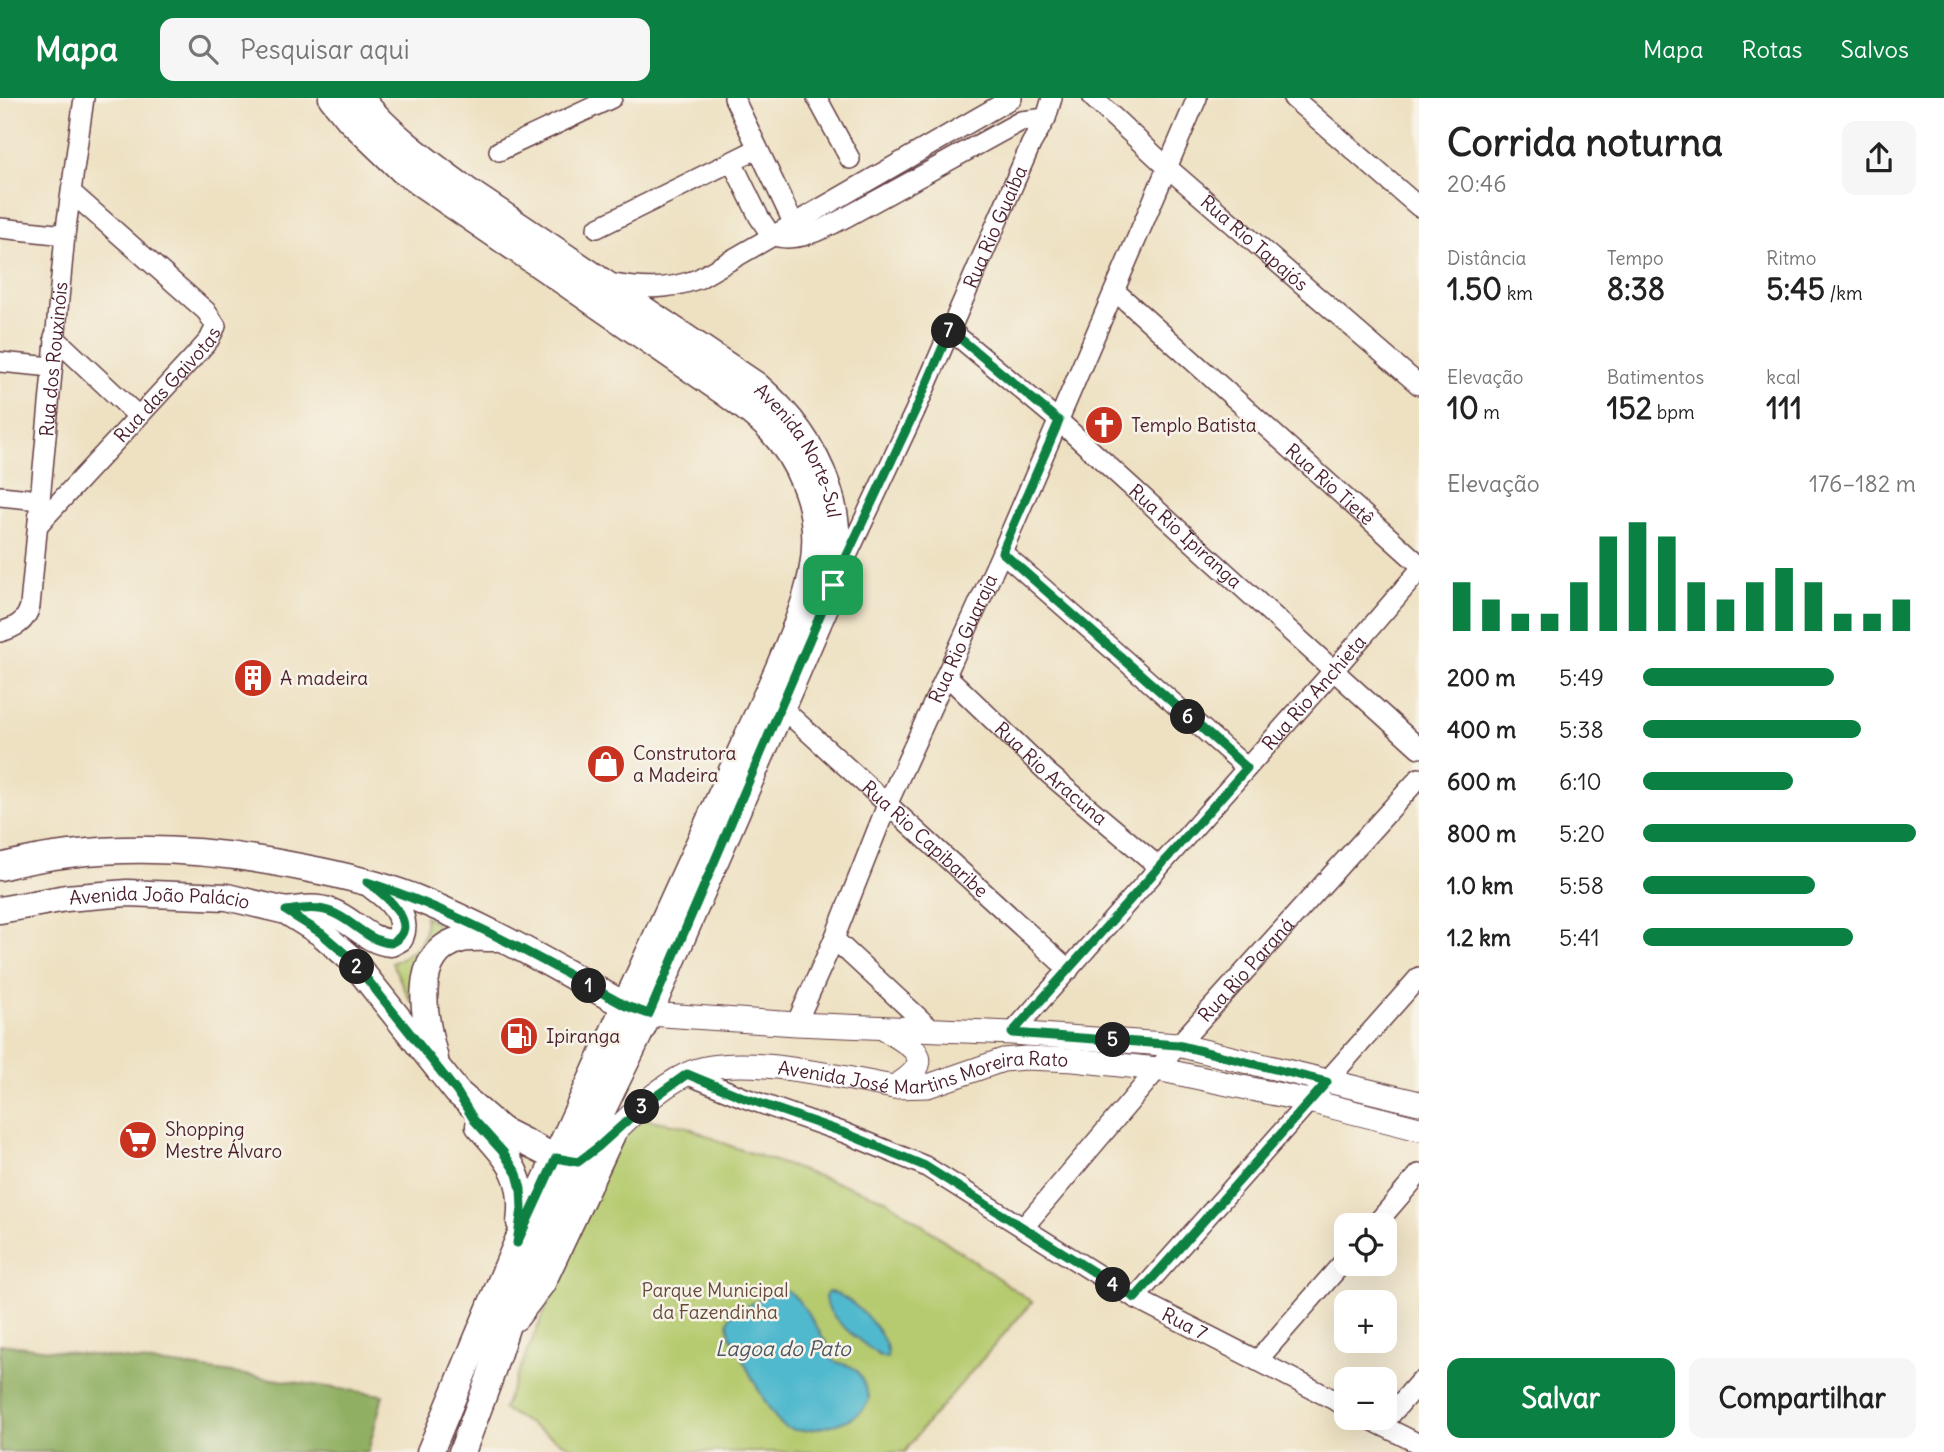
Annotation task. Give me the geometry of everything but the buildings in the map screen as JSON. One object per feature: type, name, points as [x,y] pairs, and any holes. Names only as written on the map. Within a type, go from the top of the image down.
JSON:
[{"type":"main road","name":"Avenida Norte-Sul","points":[[332,98],[350,120],[403,172],[747,409],[771,430],[789,453],[807,491],[814,514],[816,541],[815,563],[802,611],[638,1010]]},
{"type":"main road","name":"Avenida Norte-Sul","points":[[360,98],[380,121],[423,159],[756,385],[778,404],[795,423],[820,467],[834,510],[838,549],[833,585],[782,708],[638,1010]]},
{"type":"main road","points":[[0,867],[88,852],[147,849],[207,852],[266,860],[367,882],[413,898],[638,1010],[567,1160],[525,1269],[461,1452]]},
{"type":"main road","points":[[286,911],[309,908],[332,912],[374,939],[391,943],[402,933],[399,912],[367,882]]},
{"type":"main road","name":"Avenida João Palácio","points":[[0,910],[66,898],[136,893],[227,897],[286,911],[321,933],[351,959],[457,1092],[501,1130],[567,1160]]},
{"type":"main road","points":[[438,1070],[424,1006],[427,970],[439,953],[461,939],[497,938]]},
{"type":"main road","points":[[457,1092],[469,1114],[503,1152],[517,1174],[522,1200],[517,1243]]},
{"type":"main road","points":[[505,1332],[542,1283],[612,1134]]},
{"type":"main road","points":[[430,1452],[517,1243],[567,1160]]},
{"type":"street","name":"Rua dos Rouxinóis","points":[[0,632],[25,619],[31,598],[54,337],[84,98]]},
{"type":"street","points":[[499,151],[612,98]]},
{"type":"street","points":[[734,98],[797,230]]},
{"type":"street","points":[[817,98],[850,159]]},
{"type":"street","points":[[797,230],[1013,98],[1031,144]]},
{"type":"street","name":"Rua Rio Guaíba","points":[[833,585],[915,411],[1031,144],[1046,118],[1052,98]]},
{"type":"street","name":"Rua Rio Tapajós","points":[[1093,98],[1167,167],[1419,385]]},
{"type":"street","name":"Rua Rio Guaraja","points":[[796,1024],[834,939],[887,805],[1002,552],[1197,98]]},
{"type":"street","points":[[1293,98],[1419,208]]},
{"type":"street","points":[[602,282],[649,289],[682,284],[724,264],[771,235],[824,229],[1021,121],[1046,118]]},
{"type":"street","points":[[597,228],[757,149]]},
{"type":"street","points":[[732,162],[771,235]]},
{"type":"street","name":"Rua das Gaivotas","points":[[38,525],[209,340],[216,326],[206,311],[72,193]]},
{"type":"street","points":[[0,228],[65,235]]},
{"type":"street","name":"Rua Rio Tietê","points":[[1115,291],[1419,564]]},
{"type":"street","name":"Rua Rio Ipiranga","points":[[950,330],[1059,421],[1419,748]]},
{"type":"street","points":[[54,337],[138,416]]},
{"type":"street","points":[[0,362],[52,367]]},
{"type":"street","points":[[0,496],[40,500]]},
{"type":"street","points":[[1002,552],[1247,768]]},
{"type":"street","name":"Rua Rio Anchieta","points":[[1012,1033],[1419,571]]},
{"type":"street","name":"Rua Rio Aracuna","points":[[946,675],[1049,774],[1158,867]]},
{"type":"street","name":"Rua Rio Capibaribe","points":[[782,708],[1069,970]]},
{"type":"street","name":"Rua Rio Paraná","points":[[1023,1228],[1178,1045],[1419,778]]},
{"type":"street","points":[[834,939],[931,1029]]},
{"type":"street","points":[[1135,1298],[1419,977]]},
{"type":"street","name":"Avenida José Martins Moreira Rato","points":[[638,1010],[796,1024],[1012,1033],[1178,1045],[1419,1103]]},
{"type":"street","points":[[883,1028],[906,1041],[919,1059],[915,1073],[894,1087]]},
{"type":"street","name":"Avenida José Martins Moreira Rato","points":[[567,1160],[612,1134],[649,1101],[687,1074],[717,1065],[749,1065],[894,1087],[928,1086],[994,1063],[1026,1058],[1074,1060],[1157,1069],[1309,1101],[1419,1129]]},
{"type":"street","name":"Rua 7","points":[[687,1074],[898,1154],[947,1179],[1135,1298],[1334,1400]]},
{"type":"street","points":[[1385,1213],[1419,1174]]},
{"type":"street","points":[[1257,1361],[1334,1273]]},
{"type":"street","points":[[1397,1402],[1419,1382]]},
{"type":"street","points":[[1392,1430],[1419,1444]]},
{"type":"green space","points":[[425,916],[436,923],[437,936],[418,959],[410,1000],[392,963],[418,946],[424,934]]},
{"type":"green space","name":"Parque Municipal da Fazendinha","points":[[644,1119],[685,1126],[733,1147],[885,1199],[1032,1302],[905,1452],[579,1452],[503,1409],[616,1144]]},
{"type":"green space","points":[[0,1344],[191,1367],[383,1395],[368,1452],[0,1452]]},
{"type":"water","name":"Lagoa do Pato","points":[[786,1290],[797,1299],[809,1316],[829,1348],[827,1353],[830,1357],[852,1367],[863,1381],[869,1398],[856,1415],[830,1426],[795,1430],[782,1425],[776,1419],[762,1397],[730,1335],[728,1322],[730,1316],[765,1296]]},
{"type":"water","points":[[828,1292],[846,1299],[867,1317],[883,1339],[887,1358],[873,1351],[838,1321],[827,1305],[825,1297]]},
{"type":"place","name":"Templo Batista","points":[[1104,425]]},
{"type":"place","name":"A madeira","points":[[253,678]]},
{"type":"place","name":"Construtora a Madeira","points":[[606,764]]},
{"type":"place","name":"Ipiranga","points":[[519,1036]]},
{"type":"place","name":"Shopping Mestre Álvaro","points":[[138,1140]]},
{"type":"route","points":[[950,330],[1059,421],[1002,552],[1247,768],[1012,1033],[1178,1045],[1327,1082],[1135,1298],[925,1166],[687,1074],[649,1101],[586,1157],[578,1162],[556,1158],[517,1243],[522,1209],[521,1189],[510,1161],[469,1114],[457,1092],[351,959],[321,933],[286,911],[309,908],[332,912],[374,939],[391,943],[400,938],[402,933],[399,912],[367,882],[452,915],[626,1006],[649,1014],[833,585],[950,330]]}]
